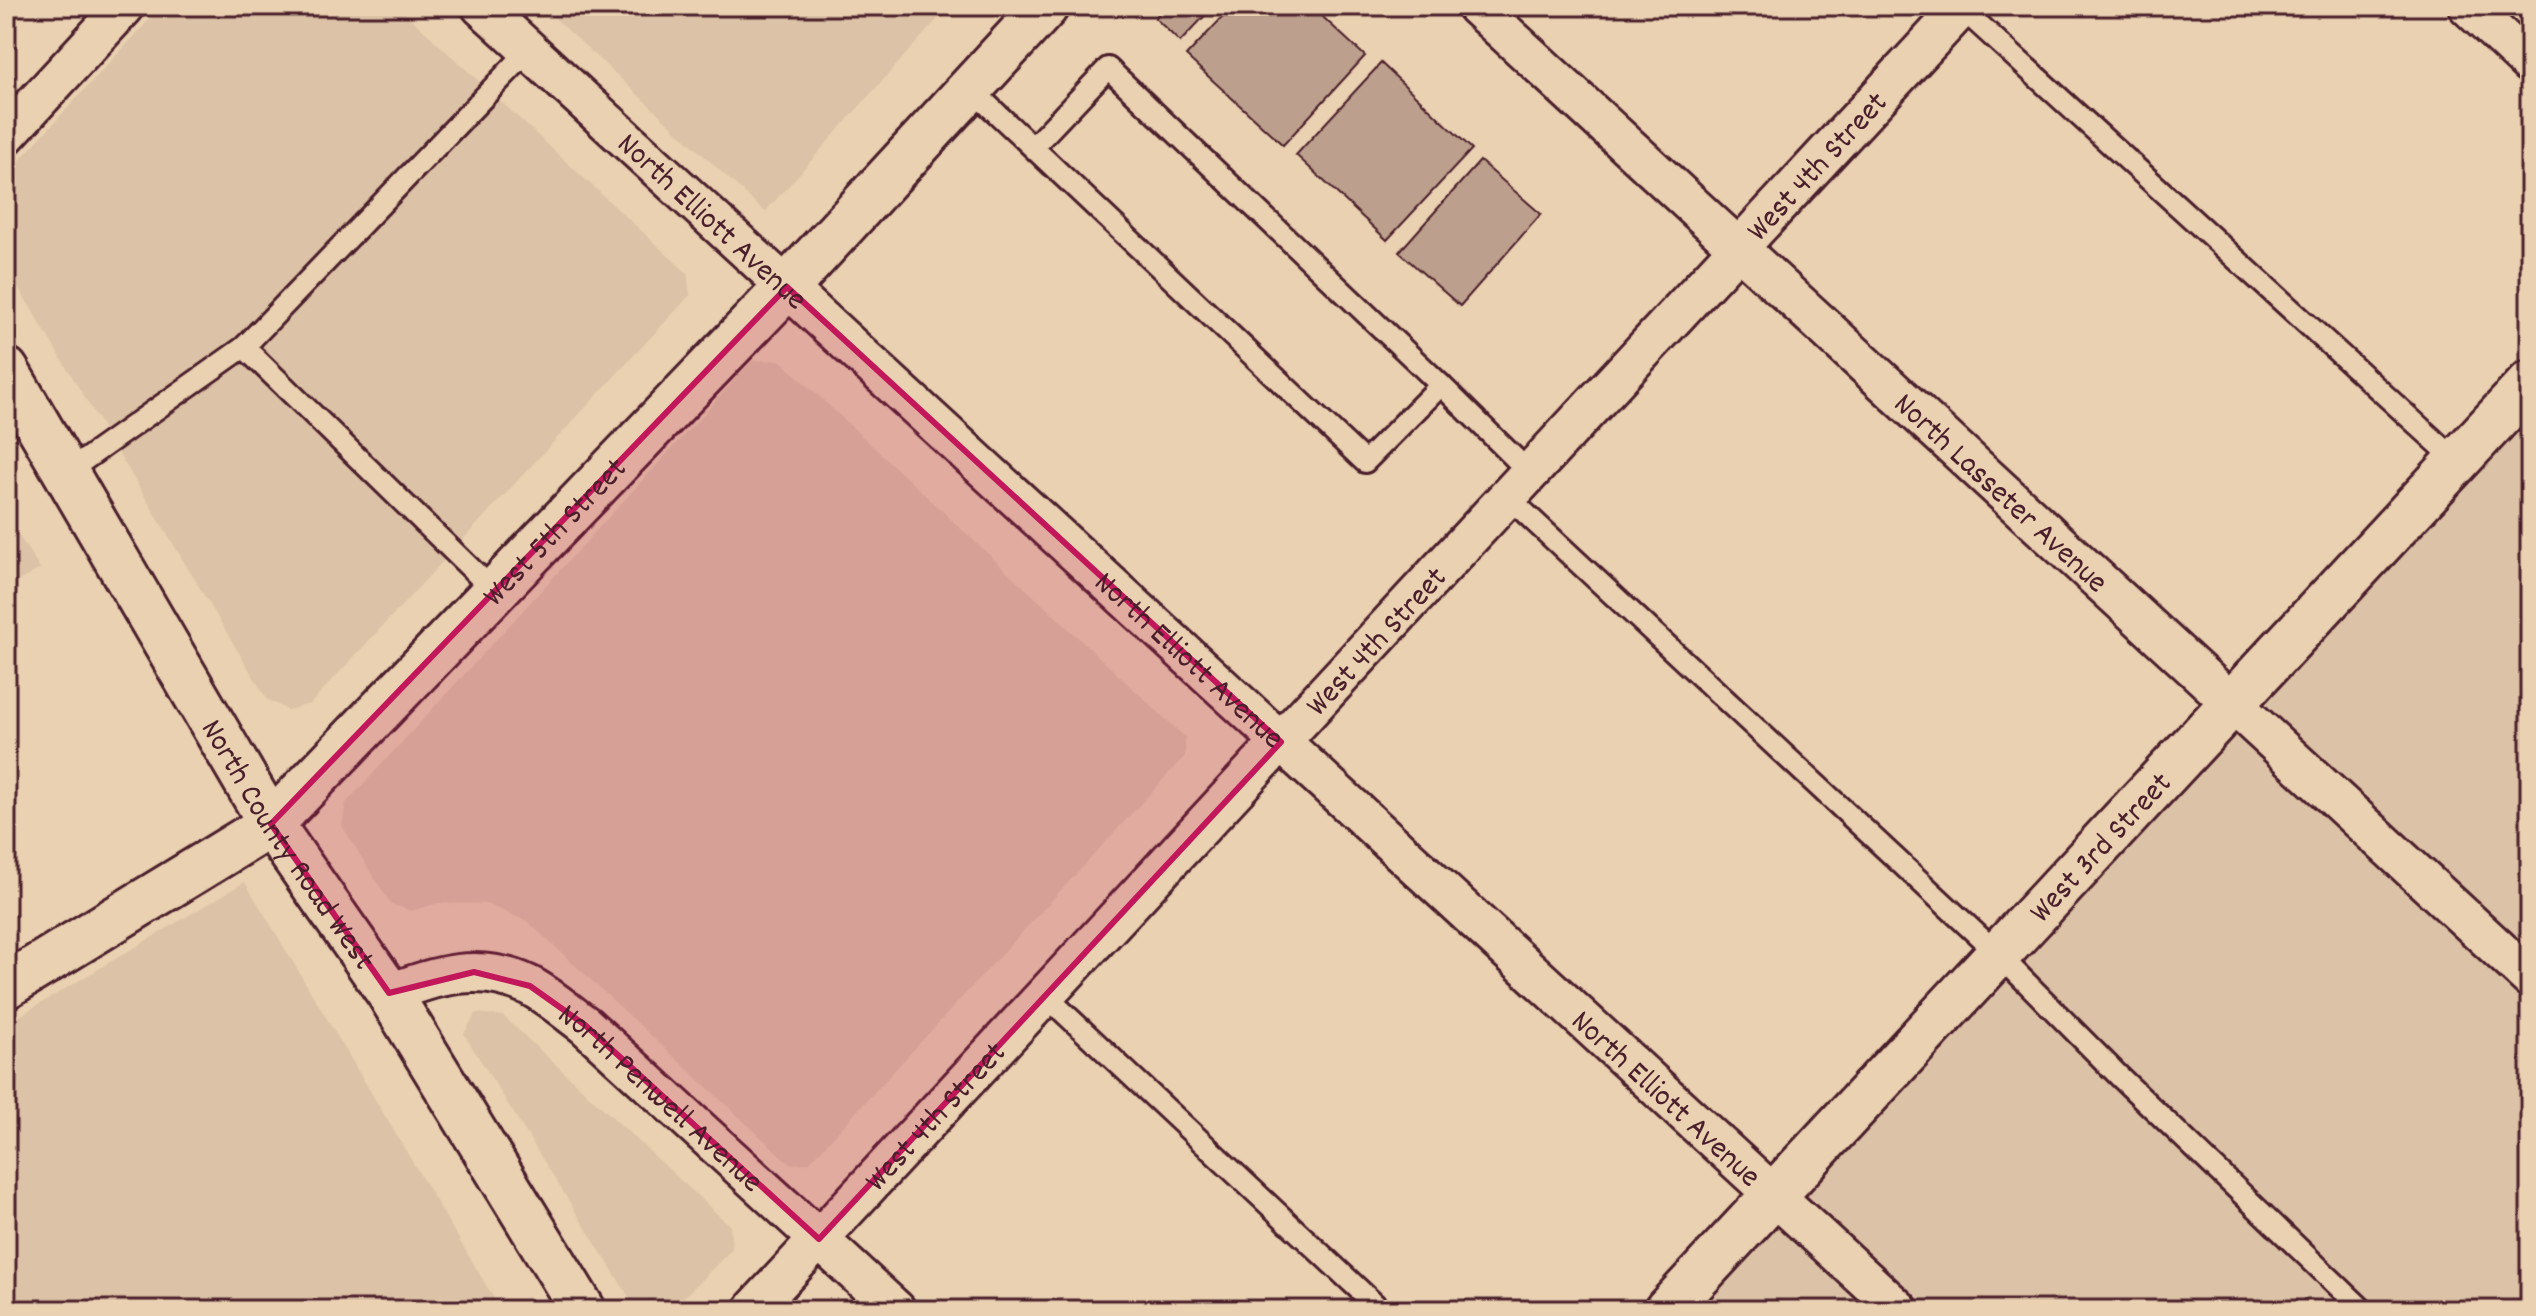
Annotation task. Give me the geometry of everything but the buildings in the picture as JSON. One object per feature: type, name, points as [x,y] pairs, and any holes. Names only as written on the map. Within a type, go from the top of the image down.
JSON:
[{"type":"street","points":[[6,135],[125,6]]},
{"type":"street","name":"North Elliott Avenue","points":[[481,6],[1899,1310]]},
{"type":"street","name":"West 5th Street","points":[[6,986],[271,824],[787,287],[1046,6]]},
{"type":"street","name":"North Lasseter Avenue","points":[[1476,6],[2530,978]]},
{"type":"street","points":[[2468,6],[2530,64]]},
{"type":"street","name":"West 4th Street","points":[[753,1310],[1961,7]]},
{"type":"street","name":"North County Road West","points":[[6,370],[271,824],[389,993],[583,1310]]},
{"type":"street","name":"West 3rd Street","points":[[1667,1310],[2530,383]]},
{"type":"street","name":"North Penwell Avenue","points":[[389,993],[438,976],[474,972],[503,976],[530,986],[585,1025],[896,1310]]},
{"type":"lane","points":[[1961,7],[2457,461]]},
{"type":"lane","points":[[66,473],[244,347],[529,50]]},
{"type":"lane","points":[[1033,147],[1108,68],[1441,385],[1519,485],[2119,1076],[2363,1310]]},
{"type":"lane","points":[[970,88],[1365,462],[1441,385]]},
{"type":"lane","points":[[244,347],[494,591]]},
{"type":"lane","points":[[1045,995],[1381,1310]]},
{"type":"highlighted area","points":[[787,287],[1281,742],[819,1239],[585,1025],[530,986],[474,972],[389,993],[271,824]]},
{"type":"shaded area","points":[[162,6],[397,6],[687,273],[690,295],[310,704],[287,710],[267,699],[6,267],[6,175]]},
{"type":"shaded area","points":[[542,6],[949,6],[765,212]]},
{"type":"shaded area","points":[[780,360],[1185,737],[1185,756],[809,1163],[790,1164],[527,921],[486,904],[438,903],[411,911],[391,904],[342,826],[346,803],[752,361]]},
{"type":"shaded area","points":[[2530,360],[2530,1310],[1664,1310],[1774,1195]]},
{"type":"shaded area","points":[[6,515],[40,569],[6,588]]},
{"type":"shaded area","points":[[245,882],[501,1310],[6,1310],[6,1024]]},
{"type":"shaded area","points":[[476,1013],[503,1016],[730,1226],[732,1249],[677,1304],[664,1310],[652,1310],[633,1303],[464,1034]]}]
